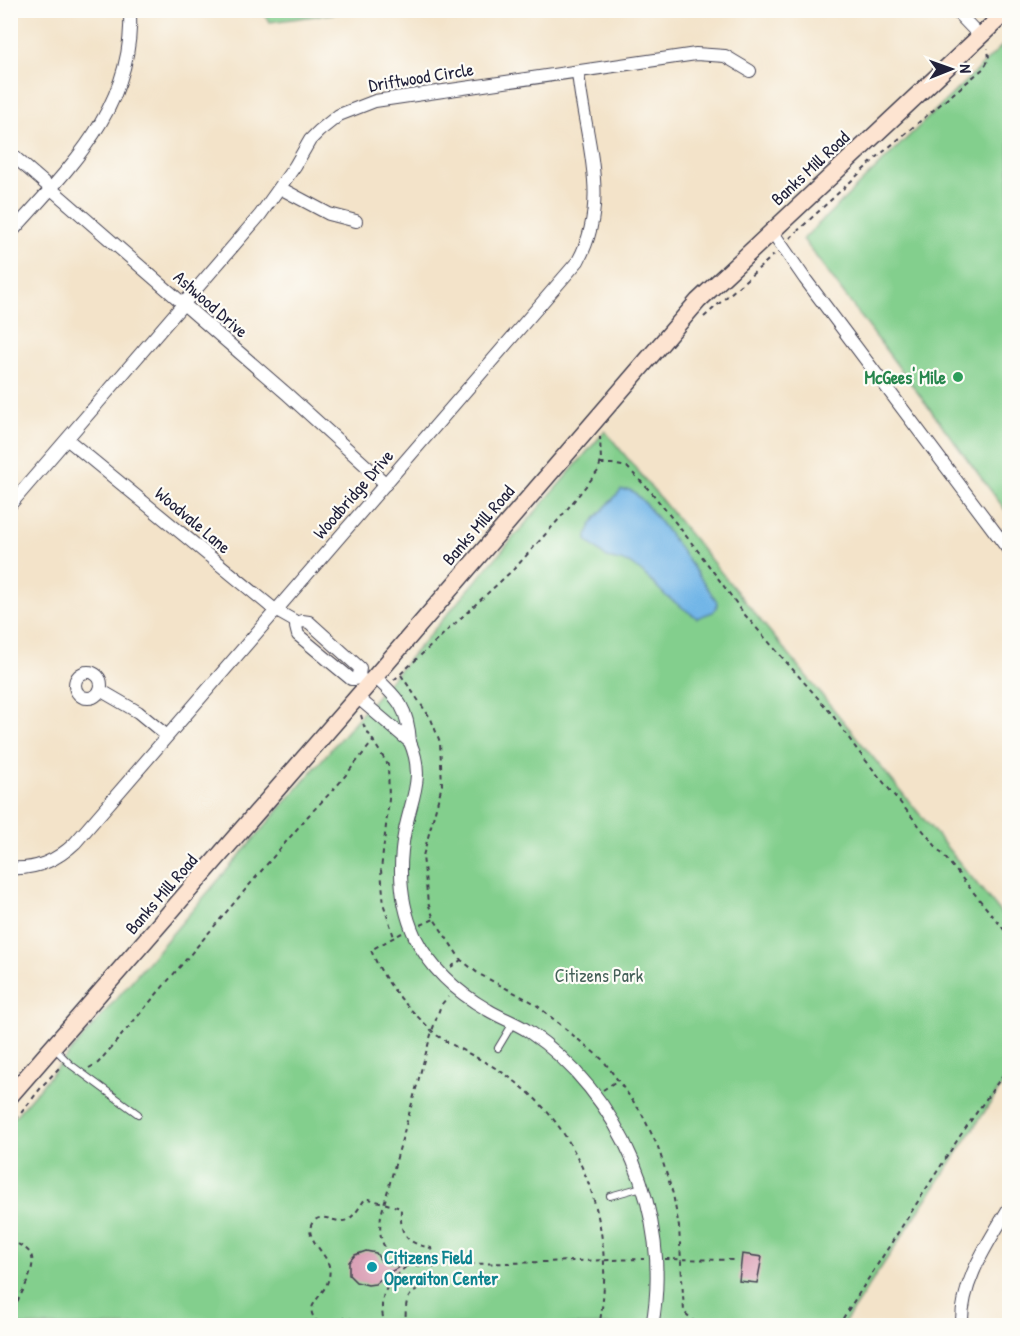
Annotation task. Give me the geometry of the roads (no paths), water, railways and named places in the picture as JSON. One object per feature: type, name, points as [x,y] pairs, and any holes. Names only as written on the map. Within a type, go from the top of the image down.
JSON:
[{"type":"street","points":[[10,234],[87,146],[102,122],[118,88],[129,43],[130,10]]},
{"type":"street","points":[[955,10],[981,37]]},
{"type":"street","name":"Banks Mill Road","points":[[10,1096],[368,688],[698,301],[1008,10]]},
{"type":"street","name":"Driftwood Circle","points":[[184,305],[280,188],[310,140],[339,115],[363,105],[449,90],[706,53],[725,56],[750,71]]},
{"type":"street","name":"Woodbridge Drive","points":[[10,868],[38,866],[66,852],[514,333],[570,272],[584,250],[593,225],[596,195],[578,72]]},
{"type":"street","name":"Ashwood Drive","points":[[10,153],[287,394],[386,484]]},
{"type":"street","points":[[280,188],[329,214],[356,221]]},
{"type":"street","points":[[771,231],[1010,552]]},
{"type":"street","points":[[10,505],[184,305]]},
{"type":"street","name":"Woodvale Lane","points":[[68,440],[275,610],[298,623],[309,622],[360,668],[368,688]]},
{"type":"street","points":[[368,688],[410,742]]},
{"type":"street","points":[[368,688],[393,695],[406,715],[410,742],[417,764],[417,784],[405,830],[401,865],[403,898],[412,929],[431,963],[456,988],[483,1007],[513,1022],[555,1052],[595,1095],[618,1130],[642,1187],[651,1218],[657,1259],[657,1294],[652,1326]]},
{"type":"street","points":[[100,690],[138,712],[167,736]]},
{"type":"street","points":[[962,1326],[968,1285],[1010,1206]]},
{"type":"lane","points":[[498,1048],[513,1022]]},
{"type":"lane","points":[[53,1048],[71,1065],[138,1114]]},
{"type":"lane","points":[[610,1196],[642,1187]]},
{"type":"water","points":[[621,490],[630,490],[637,495],[660,522],[716,600],[718,605],[713,612],[697,618],[666,596],[642,572],[629,563],[607,558],[587,541],[587,534],[594,521]]},
{"type":"place","name":"McGees' Mile","points":[[958,377]]},
{"type":"place","name":"Citizens Field Operaiton Center","points":[[372,1267]]},
{"type":"park label","name":"Citizens Park","points":[[599,975]]}]
